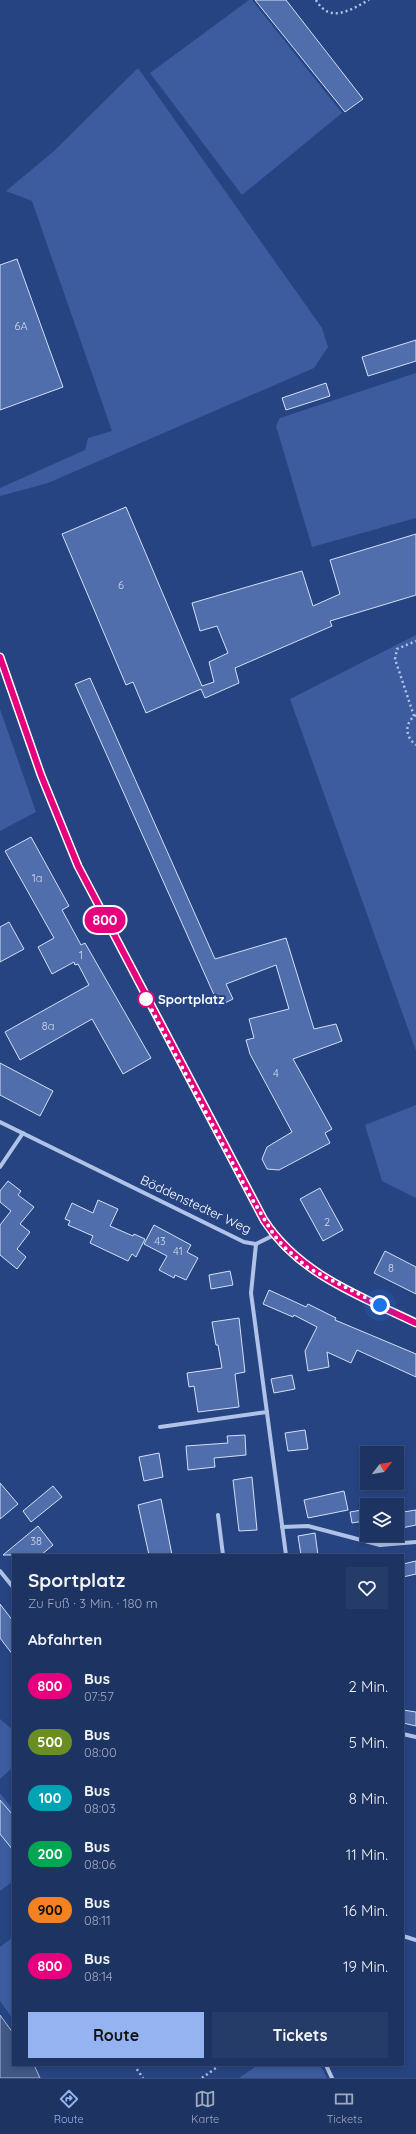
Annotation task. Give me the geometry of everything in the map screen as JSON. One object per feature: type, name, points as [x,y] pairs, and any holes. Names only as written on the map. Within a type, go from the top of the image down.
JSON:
[{"type":"street","points":[[0,657],[41,775],[78,866],[242,1180],[274,1235],[284,1247],[308,1268],[416,1323]]},
{"type":"street","name":"Böddenstedter Weg","points":[[0,1122],[244,1242],[256,1244],[274,1235]]},
{"type":"street","points":[[0,1167],[23,1133]]},
{"type":"street","points":[[256,1244],[251,1293],[286,1554]]},
{"type":"street","points":[[160,1427],[267,1412]]},
{"type":"street","points":[[218,1515],[223,1554]]},
{"type":"street","points":[[282,1527],[308,1526],[380,1545],[416,1542]]},
{"type":"street","points":[[0,1572],[12,1586]]},
{"type":"street","points":[[404,1734],[416,1737]]},
{"type":"street","points":[[404,1936],[416,1940]]},
{"type":"street","points":[[326,2066],[332,2078]]},
{"type":"path","points":[[316,0],[320,7],[328,12],[342,14],[368,0]]},
{"type":"path","points":[[416,641],[397,649],[395,659],[415,716],[408,725],[407,730],[411,740],[416,745]]},
{"type":"path","points":[[135,2066],[143,2078]]},
{"type":"path","points":[[202,2078],[219,2066]]},
{"type":"shaded area","points":[[249,0],[252,0],[342,113],[242,195],[150,73]]},
{"type":"shaded area","points":[[138,68],[322,328],[328,347],[314,368],[48,483],[0,496],[0,488],[85,450],[88,438],[112,431],[32,201],[6,191],[54,151]]},
{"type":"shaded area","points":[[416,373],[416,518],[312,547],[276,426],[280,418]]},
{"type":"shaded area","points":[[416,635],[416,1051],[290,699]]},
{"type":"shaded area","points":[[0,709],[36,812],[0,831]]},
{"type":"shaded area","points":[[416,1105],[416,1198],[382,1181],[365,1125]]},
{"type":"shaded area","points":[[0,1719],[12,1729],[12,1768],[0,1779]]},
{"type":"shaded area","points":[[0,1793],[12,1809],[12,1882],[0,1891]]},
{"type":"shaded area","points":[[12,1938],[12,2018],[0,2001],[0,1947]]},
{"type":"shaded area","points":[[0,2015],[12,2032],[12,2066],[34,2066],[40,2078],[0,2078]]},
{"type":"shaded area","points":[[257,2066],[321,2066],[327,2078],[239,2078]]},
{"type":"building","points":[[255,0],[286,0],[363,99],[345,112]]},
{"type":"building","points":[[17,259],[63,387],[0,410],[0,265]]},
{"type":"building","points":[[416,340],[416,361],[368,376],[362,357]]},
{"type":"building","points":[[326,383],[330,396],[286,410],[282,398]]},
{"type":"building","points":[[126,507],[202,686],[214,682],[209,662],[228,653],[217,626],[200,631],[192,603],[302,571],[313,606],[340,594],[330,560],[416,534],[416,595],[330,621],[332,626],[235,668],[239,683],[205,698],[201,689],[146,713],[133,682],[126,685],[62,534]]},
{"type":"building","points":[[90,678],[215,959],[286,938],[314,1029],[336,1024],[342,1041],[293,1059],[332,1129],[325,1133],[330,1143],[279,1170],[267,1169],[262,1159],[267,1147],[292,1132],[250,1054],[246,1040],[254,1038],[249,1019],[289,1009],[276,965],[226,984],[233,999],[219,1006],[75,684]]},
{"type":"building","points":[[31,837],[69,906],[62,910],[81,945],[85,943],[151,1058],[123,1074],[92,1019],[20,1060],[5,1032],[89,985],[78,964],[75,965],[74,962],[52,974],[38,947],[54,938],[5,851]]},
{"type":"building","points":[[9,922],[24,949],[0,962],[0,927]]},
{"type":"building","points":[[0,1063],[53,1091],[40,1116],[0,1095]]},
{"type":"building","points":[[8,1181],[21,1191],[18,1195],[34,1207],[20,1224],[30,1232],[17,1249],[26,1257],[17,1269],[0,1255],[0,1225],[11,1211],[0,1202],[0,1191]]},
{"type":"building","points":[[320,1188],[343,1230],[323,1241],[300,1199]]},
{"type":"building","points":[[98,1200],[118,1209],[110,1226],[133,1236],[134,1234],[145,1239],[136,1257],[132,1254],[128,1261],[90,1243],[93,1236],[68,1225],[70,1221],[65,1219],[72,1203],[93,1213]]},
{"type":"building","points":[[154,1225],[191,1245],[187,1252],[198,1258],[186,1280],[175,1275],[174,1278],[159,1270],[167,1256],[144,1244]]},
{"type":"building","points":[[385,1251],[416,1267],[416,1294],[374,1273]]},
{"type":"building","points":[[230,1271],[233,1285],[211,1289],[209,1275]]},
{"type":"building","points":[[269,1290],[306,1307],[308,1304],[336,1318],[335,1320],[416,1354],[416,1377],[357,1350],[351,1363],[327,1352],[329,1367],[308,1371],[305,1351],[317,1327],[294,1315],[293,1317],[263,1304]]},
{"type":"building","points":[[239,1318],[245,1372],[235,1374],[239,1407],[198,1412],[194,1386],[189,1387],[187,1373],[222,1368],[212,1322]]},
{"type":"building","points":[[292,1375],[295,1389],[274,1393],[271,1379]]},
{"type":"building","points":[[305,1430],[308,1449],[288,1451],[285,1433]]},
{"type":"building","points":[[245,1435],[246,1455],[214,1458],[215,1467],[188,1470],[186,1446],[228,1443],[227,1436]]},
{"type":"building","points":[[159,1453],[163,1477],[144,1481],[139,1457]]},
{"type":"building","points":[[252,1477],[257,1530],[239,1531],[233,1480]]},
{"type":"building","points":[[0,1483],[18,1504],[0,1519]]},
{"type":"building","points":[[53,1486],[62,1497],[31,1522],[23,1511]]},
{"type":"building","points":[[344,1491],[348,1510],[308,1518],[304,1500]]},
{"type":"building","points":[[161,1499],[172,1554],[149,1554],[138,1505]]},
{"type":"building","points":[[360,1510],[360,1522],[352,1523],[350,1512]]},
{"type":"building","points":[[416,1510],[416,1525],[404,1528],[404,1512]]},
{"type":"building","points":[[38,1526],[53,1545],[42,1554],[3,1555]]},
{"type":"building","points":[[315,1533],[318,1554],[301,1554],[298,1536]]},
{"type":"building","points":[[416,1561],[416,1574],[404,1577],[404,1564]]},
{"type":"building","points":[[0,1604],[12,1620],[12,1654],[0,1638]]},
{"type":"building","points":[[404,1710],[416,1712],[416,1726],[404,1723]]},
{"type":"building","points":[[0,1800],[12,1814],[12,1849],[0,1834]]},
{"type":"bus line","name":"800","points":[[0,657],[50,800],[78,866],[144,995],[264,1220],[284,1247],[308,1268],[416,1323]]},
{"type":"place","name":"Sportplatz","points":[[146,999]]},
{"type":"route","points":[[146,999],[144,995],[249,1194],[274,1235],[284,1247],[308,1268],[380,1305]]}]
